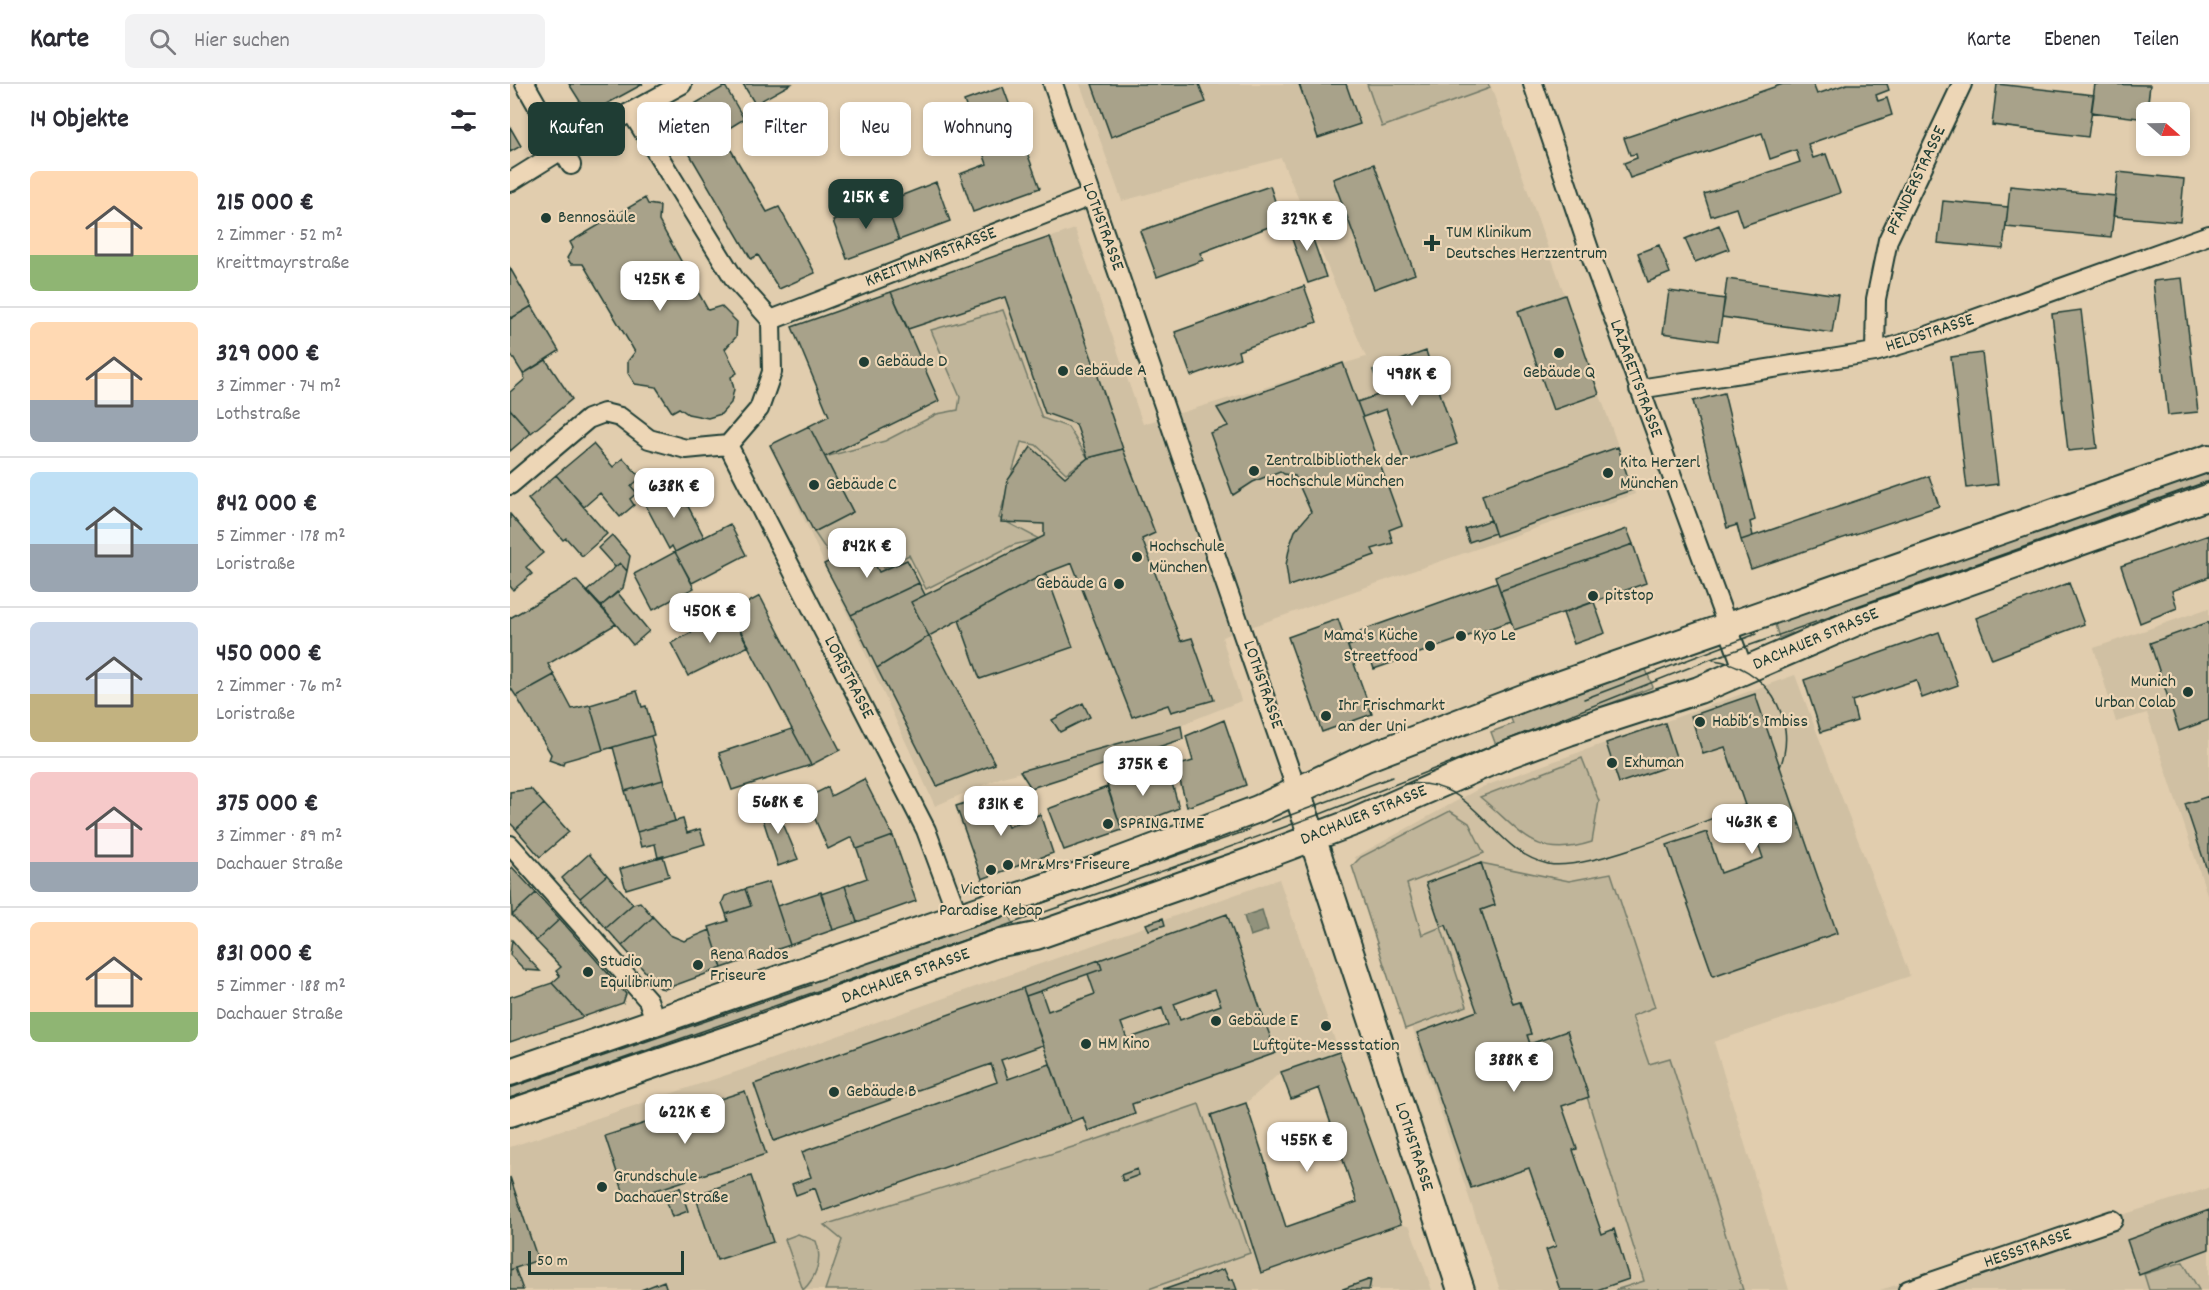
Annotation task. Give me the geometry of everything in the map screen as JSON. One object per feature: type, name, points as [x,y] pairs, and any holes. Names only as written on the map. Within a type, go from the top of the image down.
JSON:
[{"type":"main road","name":"DACHAUER STRASSE","points":[[510,1072],[1089,872],[1258,809],[1366,759],[1454,724],[2209,458]]},
{"type":"main road","name":"DACHAUER STRASSE","points":[[510,1113],[732,1038],[996,944],[1045,933],[1311,838],[1404,802],[1526,748],[1678,697],[1861,620],[2209,496]]},
{"type":"main road","name":"LOTHSTRASSE","points":[[1297,791],[1461,1290]]},
{"type":"street","points":[[525,84],[567,157]]},
{"type":"street","points":[[510,182],[567,157],[632,113],[682,84]]},
{"type":"street","name":"LOTHSTRASSE","points":[[1053,84],[1297,791]]},
{"type":"street","name":"LAZARETTSTRASSE","points":[[1533,84],[1639,389],[1744,671]]},
{"type":"street","name":"PFÄNDERSTRASSE","points":[[1875,352],[1876,298],[1888,240],[1962,84]]},
{"type":"street","points":[[510,485],[604,411],[649,439],[686,449],[728,445],[759,409],[763,400],[772,372],[771,320],[735,280],[663,176],[632,113]]},
{"type":"street","name":"KREITTMAYRSTRASSE","points":[[771,320],[1091,196]]},
{"type":"street","name":"HELDSTRASSE","points":[[1639,389],[1875,352],[1919,339],[2209,236]]},
{"type":"street","name":"LORISTRASSE","points":[[728,445],[926,830],[958,916]]},
{"type":"street","points":[[510,845],[648,1000],[656,1023]]},
{"type":"street","name":"HESSSTRASSE","points":[[1908,1290],[2113,1220]]},
{"type":"shaded area","name":"Hochschule München","points":[[1080,84],[1490,84],[1635,494],[1222,637],[1241,701],[1130,745],[1002,777],[935,806],[770,445],[829,416],[792,327],[1075,229],[1143,424],[1366,357],[1281,158],[1122,201]]},
{"type":"shaded area","points":[[1367,84],[1488,84],[1490,88],[1382,127]]},
{"type":"shaded area","points":[[1003,310],[1042,418],[1068,427],[1088,458],[1066,473],[1036,445],[1021,442],[999,518],[1039,539],[1013,545],[926,589],[909,555],[884,568],[870,536],[829,554],[814,532],[853,512],[825,457],[885,441],[937,414],[958,410],[960,397],[931,330]]},
{"type":"shaded area","points":[[2209,468],[2209,486],[1794,637],[1792,633],[1779,638],[1774,621]]},
{"type":"shaded area","points":[[2209,608],[2209,900],[2147,713],[2116,722],[2094,648]]},
{"type":"shaded area","points":[[1645,667],[1653,687],[1497,748],[1491,732],[1513,724],[1509,713]]},
{"type":"shaded area","points":[[1795,675],[1910,976],[1714,1042],[1789,1290],[1500,1290],[1355,857],[1482,787]]},
{"type":"shaded area","points":[[1582,758],[1599,801],[1592,842],[1555,848],[1541,845],[1518,831],[1480,797]]},
{"type":"shaded area","points":[[1450,811],[1469,823],[1484,853],[1407,884],[1422,935],[1441,927],[1467,1006],[1405,1029],[1352,866],[1361,857]]},
{"type":"shaded area","points":[[1481,863],[1569,881],[1611,873],[1655,1007],[1632,1016],[1649,1064],[1670,1058],[1743,1290],[1615,1290],[1644,1281],[1567,1032],[1530,1044],[1527,1035],[1531,1034],[1520,1002],[1513,1004],[1481,910],[1495,905]]},
{"type":"shaded area","points":[[1279,879],[1339,1052],[1281,1072],[1246,1103],[1211,1115],[1261,1273],[1401,1224],[1410,1227],[1432,1290],[510,1290],[510,1147],[739,1071]]},
{"type":"shaded area","points":[[1007,909],[1016,930],[510,1103],[510,1083]]},
{"type":"shaded area","points":[[1262,910],[1268,930],[1250,936],[1244,916]]},
{"type":"shaded area","points":[[1199,1104],[1250,1253],[1146,1290],[825,1290],[842,1240],[824,1225],[1095,1140]]},
{"type":"shaded area","points":[[2209,1188],[2209,1290],[1880,1290]]},
{"type":"shaded area","points":[[798,1234],[816,1241],[819,1255],[815,1274],[803,1290],[785,1239]]},
{"type":"shaded area","points":[[2183,1262],[2199,1290],[2149,1290],[2144,1274]]},
{"type":"building","points":[[569,84],[643,84],[610,102],[580,102]]},
{"type":"building","points":[[743,84],[791,84],[759,102],[754,102]]},
{"type":"building","points":[[1092,84],[1199,84],[1206,102],[1111,137]]},
{"type":"building","points":[[1299,84],[1346,84],[1360,124],[1318,138]]},
{"type":"building","points":[[1783,84],[1813,84],[1817,94],[1847,84],[1887,84],[1889,90],[1876,95],[1878,101],[1887,98],[1892,115],[1808,144],[1813,158],[1826,154],[1840,193],[1742,226],[1736,208],[1711,216],[1704,194],[1800,162],[1796,150],[1770,159],[1762,133],[1630,178],[1624,163],[1637,158],[1636,154],[1630,155],[1624,138]]},
{"type":"building","points":[[1997,84],[2094,95],[2088,137],[1992,125]]},
{"type":"building","points":[[2095,84],[2150,85],[2148,102],[2136,102],[2136,118],[2091,112]]},
{"type":"building","points":[[725,86],[743,120],[731,127],[731,102],[698,102]]},
{"type":"building","points":[[1003,87],[1008,102],[964,102]]},
{"type":"building","points":[[510,127],[521,146],[510,152]]},
{"type":"building","points":[[731,150],[767,212],[779,207],[815,273],[779,289],[758,255],[751,259],[691,156],[731,156]]},
{"type":"building","points":[[984,156],[1028,156],[1040,188],[973,212],[960,174],[987,164]]},
{"type":"building","points":[[1374,164],[1415,274],[1374,289],[1333,179]]},
{"type":"building","points":[[2118,172],[2184,179],[2180,222],[2113,216]]},
{"type":"building","points":[[936,182],[950,221],[899,240],[885,202]]},
{"type":"building","points":[[1270,186],[1282,222],[1200,253],[1203,260],[1157,277],[1140,231]]},
{"type":"building","points":[[2010,186],[2116,196],[2111,237],[2006,227]]},
{"type":"building","points":[[645,198],[648,204],[660,206],[659,221],[708,310],[721,306],[737,322],[736,337],[725,349],[737,373],[731,377],[734,389],[731,403],[721,414],[708,418],[688,414],[679,408],[672,412],[656,387],[635,384],[628,373],[628,361],[635,352],[583,264],[571,264],[567,258],[573,248],[570,242]]},
{"type":"building","points":[[1943,201],[2008,207],[2003,249],[1938,243]]},
{"type":"building","points":[[885,202],[899,240],[847,259],[833,221]]},
{"type":"building","points":[[1307,222],[1326,277],[1308,283],[1288,228]]},
{"type":"building","points":[[1719,225],[1729,249],[1695,262],[1685,239]]},
{"type":"building","name":"Gebäude A","points":[[1050,237],[1123,449],[1088,458],[1076,424],[1045,413],[1005,297],[908,329],[891,292]]},
{"type":"building","points":[[1659,245],[1670,273],[1648,282],[1638,253]]},
{"type":"building","points":[[510,268],[532,306],[510,319]]},
{"type":"building","points":[[2182,278],[2198,412],[2168,415],[2153,281]]},
{"type":"building","points":[[1727,279],[1838,295],[1832,333],[1722,317]]},
{"type":"building","points":[[1304,286],[1317,322],[1238,351],[1240,358],[1191,376],[1175,332]]},
{"type":"building","points":[[1669,291],[1725,299],[1718,341],[1663,333]]},
{"type":"building","name":"Gebäude D","points":[[891,292],[939,401],[825,457],[809,426],[829,416],[792,327]]},
{"type":"building","name":"Gebäude Q","points":[[1565,295],[1599,394],[1553,410],[1518,311]]},
{"type":"building","points":[[532,306],[559,351],[523,374],[510,353],[510,319]]},
{"type":"building","points":[[2081,310],[2097,448],[2068,451],[2052,314]]},
{"type":"building","points":[[1426,351],[1457,444],[1404,462],[1386,409],[1363,417],[1357,402],[1381,394],[1373,370]]},
{"type":"building","points":[[1982,353],[1998,484],[1967,488],[1951,357]]},
{"type":"building","points":[[546,360],[572,399],[531,433],[510,409],[510,392],[525,379],[523,374]]},
{"type":"building","points":[[1343,363],[1402,525],[1389,530],[1393,543],[1372,549],[1375,555],[1289,586],[1286,565],[1290,545],[1295,531],[1311,512],[1295,476],[1280,471],[1253,482],[1233,495],[1210,433],[1228,426],[1217,408]]},
{"type":"building","points":[[1724,393],[1755,520],[1750,522],[1753,536],[1741,540],[1737,525],[1727,528],[1693,401]]},
{"type":"building","points":[[510,409],[531,433],[510,451]]},
{"type":"building","name":"Gebäude C","points":[[809,426],[853,512],[814,532],[770,445]]},
{"type":"building","points":[[593,444],[613,467],[623,458],[641,478],[631,486],[637,493],[630,499],[634,505],[620,517],[600,493],[584,507],[556,475]]},
{"type":"building","name":"Gebäude G","points":[[1031,447],[1065,477],[1088,458],[1123,449],[1155,533],[1142,539],[1181,641],[1192,638],[1214,700],[1171,712],[1168,705],[1132,717],[1072,563],[1046,573],[929,636],[911,602],[1044,536],[1044,524],[1001,522],[1008,480]]},
{"type":"building","points":[[1618,447],[1632,490],[1496,536],[1482,495]]},
{"type":"building","points":[[556,475],[607,534],[582,556],[566,538],[563,540],[528,499]]},
{"type":"building","points":[[1929,476],[1939,506],[1751,569],[1741,540]]},
{"type":"building","points":[[677,485],[704,537],[675,552],[672,546],[669,549],[644,502]]},
{"type":"building","points":[[510,514],[543,553],[526,567],[532,574],[513,590],[510,586]]},
{"type":"building","points":[[1491,520],[1495,533],[1469,542],[1465,529]]},
{"type":"building","points":[[730,524],[746,555],[692,583],[675,552]]},
{"type":"building","points":[[1627,529],[1633,544],[1500,591],[1495,576]]},
{"type":"building","points":[[612,535],[630,556],[627,571],[620,563],[615,567],[598,548]]},
{"type":"building","points":[[2209,535],[2209,577],[2172,591],[2177,608],[2140,623],[2121,566]]},
{"type":"building","points":[[864,543],[879,572],[907,560],[919,583],[851,615],[824,564]]},
{"type":"building","points":[[1633,544],[1646,583],[1514,630],[1500,591]]},
{"type":"building","points":[[675,552],[694,588],[653,610],[634,574]]},
{"type":"building","points":[[620,563],[627,571],[623,588],[601,606],[587,591]]},
{"type":"building","points":[[1046,573],[1073,647],[980,679],[959,620]]},
{"type":"building","points":[[576,580],[616,624],[548,664],[554,675],[516,696],[510,687],[510,618]]},
{"type":"building","points":[[1497,582],[1511,621],[1374,669],[1370,657],[1354,663],[1348,646],[1364,640],[1360,631]]},
{"type":"building","points":[[919,583],[925,595],[911,602],[929,636],[877,668],[851,615]]},
{"type":"building","points":[[2069,583],[2084,624],[1992,659],[1976,618]]},
{"type":"building","points":[[617,592],[649,631],[633,645],[601,606]]},
{"type":"building","points":[[760,596],[840,750],[811,765],[730,612]]},
{"type":"building","points":[[1594,602],[1605,633],[1574,644],[1563,613]]},
{"type":"building","points":[[730,612],[749,646],[688,676],[671,643]]},
{"type":"building","points":[[1338,619],[1372,714],[1322,732],[1288,637]]},
{"type":"building","name":"Munich Urban Colab","points":[[2209,622],[2209,720],[2179,731],[2150,643]]},
{"type":"building","points":[[1939,632],[1958,685],[1922,698],[1916,680],[1852,701],[1857,721],[1821,732],[1804,680]]},
{"type":"building","points":[[929,636],[995,764],[937,786],[877,668]]},
{"type":"building","points":[[554,675],[572,709],[590,705],[603,750],[564,761],[563,765],[549,760],[551,754],[516,696]]},
{"type":"building","points":[[637,691],[642,707],[646,706],[654,735],[603,750],[590,705]]},
{"type":"building","points":[[1755,694],[1837,933],[1713,976],[1667,845],[1707,832],[1721,873],[1763,858],[1725,747],[1703,754],[1691,716]]},
{"type":"building","points":[[1083,703],[1090,717],[1060,732],[1052,720]]},
{"type":"building","points":[[1224,720],[1246,785],[1187,807],[1176,766],[1193,761],[1186,736]]},
{"type":"building","points":[[1665,723],[1678,763],[1619,783],[1606,743]]},
{"type":"building","points":[[1181,726],[1183,739],[1031,788],[1020,771]]},
{"type":"building","points":[[792,729],[811,765],[732,790],[719,753]]},
{"type":"building","points":[[651,736],[663,780],[625,791],[613,747]]},
{"type":"building","points":[[1167,765],[1179,808],[1122,830],[1107,785]]},
{"type":"building","points":[[864,779],[893,836],[857,849],[852,837],[828,849],[806,798],[828,787],[831,796]]},
{"type":"building","points":[[663,780],[675,821],[637,832],[625,791]]},
{"type":"building","points":[[1107,787],[1122,830],[1064,850],[1048,809]]},
{"type":"building","points":[[531,789],[544,804],[516,829],[510,823],[510,792]]},
{"type":"building","points":[[995,793],[1008,827],[1040,814],[1053,853],[982,879],[956,806]]},
{"type":"building","points":[[2209,796],[2209,873],[2208,873],[2185,804]]},
{"type":"building","points":[[774,802],[798,859],[778,866],[759,807]]},
{"type":"building","points":[[544,804],[569,832],[540,857],[516,829]]},
{"type":"building","points":[[683,819],[687,833],[700,829],[705,844],[658,858],[655,844],[641,847],[637,832]]},
{"type":"building","points":[[893,836],[916,901],[857,922],[845,886],[867,878],[857,849]]},
{"type":"building","points":[[589,854],[607,875],[580,898],[562,878]]},
{"type":"building","points":[[663,856],[669,876],[626,889],[620,869]]},
{"type":"building","points":[[1481,863],[1495,905],[1481,910],[1513,1004],[1520,1002],[1531,1034],[1527,1035],[1530,1044],[1567,1031],[1589,1097],[1562,1106],[1577,1149],[1573,1150],[1602,1234],[1614,1229],[1629,1279],[1597,1290],[1560,1290],[1546,1250],[1556,1246],[1529,1168],[1471,1188],[1417,1033],[1477,1011],[1446,925],[1441,927],[1426,883]]},
{"type":"building","points":[[512,867],[536,893],[512,915],[510,869]]},
{"type":"building","points":[[607,875],[633,904],[606,928],[580,898]]},
{"type":"building","points":[[769,882],[790,945],[722,968],[709,927],[728,921],[726,914],[751,906],[745,889]]},
{"type":"building","points":[[845,886],[857,922],[833,930],[821,894]]},
{"type":"building","points":[[745,889],[751,906],[726,914],[722,903],[725,896]]},
{"type":"building","points":[[821,892],[833,930],[790,945],[777,906]]},
{"type":"building","points":[[536,893],[560,919],[536,941],[512,915]]},
{"type":"building","points":[[640,902],[653,917],[622,946],[606,928],[633,904]]},
{"type":"building","name":"Gebäude E","points":[[1227,914],[1276,1053],[1132,1104],[1135,1114],[1088,1131],[1083,1117],[1071,1122],[1026,996],[1041,991],[1048,1011],[1095,994],[1088,974],[1102,969],[1099,960]],"holes":[[[1215,989],[1221,1005],[1180,1020],[1174,1004]],[[1162,1008],[1168,1025],[1127,1039],[1121,1023]]]},
{"type":"building","points":[[653,917],[670,935],[684,941],[710,930],[722,968],[665,989],[660,988],[622,946]]},
{"type":"building","points":[[1163,918],[1165,925],[1149,930],[1146,924]]},
{"type":"building","points":[[560,919],[626,994],[623,1003],[583,1017],[552,983],[560,976],[556,971],[561,967],[536,941]]},
{"type":"building","points":[[512,940],[540,971],[525,970],[510,955]]},
{"type":"building","points":[[1099,960],[1102,969],[1026,996],[1023,988]]},
{"type":"building","points":[[552,983],[583,1017],[510,1042],[510,997]]},
{"type":"building","name":"Gebäude B","points":[[1023,988],[1043,1045],[1001,1060],[1008,1079],[1050,1064],[1071,1122],[823,1211],[815,1188],[796,1195],[792,1184],[811,1177],[802,1152],[997,1082],[991,1064],[774,1141],[754,1084]]},
{"type":"building","points":[[1339,1052],[1401,1224],[1261,1273],[1211,1115],[1246,1103],[1286,1227],[1357,1202],[1319,1088],[1291,1099],[1281,1072]]},
{"type":"building","points":[[745,1091],[766,1154],[626,1200],[605,1136]]},
{"type":"building","points":[[1137,1169],[1139,1175],[1123,1181],[1121,1175]]},
{"type":"building","points":[[751,1176],[773,1242],[717,1260],[695,1195]]},
{"type":"building","points":[[510,1177],[538,1260],[510,1270]]},
{"type":"building","points":[[680,1187],[688,1211],[672,1217],[664,1193]]},
{"type":"building","points":[[2209,1210],[2209,1249],[2139,1275],[2127,1240]]},
{"type":"building","points":[[515,1268],[523,1290],[510,1290],[510,1270]]},
{"type":"building","points":[[1224,1269],[1229,1280],[1233,1279],[1237,1290],[1163,1290]]},
{"type":"building","points":[[1371,1279],[1369,1290],[1340,1290]]},
{"type":"building","points":[[664,1281],[667,1290],[641,1290]]},
{"type":"tram line","points":[[510,1098],[1197,859],[1323,813],[1711,659],[2209,483]]},
{"type":"tram line","points":[[1584,699],[1756,634]]},
{"type":"tram line","points":[[1713,660],[1731,664],[1748,672],[1762,683],[1773,697],[1781,713],[1785,730],[1785,749],[1780,767]]},
{"type":"tram line","points":[[1272,822],[1392,777]]},
{"type":"tram line","points":[[1405,784],[1429,785],[1449,791],[1466,802],[1511,845],[1528,857],[1548,864],[1590,861],[1617,853],[1745,805]]},
{"type":"tram line","points":[[983,924],[1249,830]]},
{"type":"tram line","points":[[510,1088],[811,985]]},
{"type":"place","name":"Bennosäule","points":[[546,218]]},
{"type":"place","name":"TUM Klinikum Deutsches Herzzentrum","points":[[1432,243]]},
{"type":"place","name":"Gebäude Q","points":[[1559,353]]},
{"type":"place","name":"Gebäude D","points":[[864,362]]},
{"type":"place","name":"Gebäude A","points":[[1063,371]]},
{"type":"place","name":"Zentralbibliothek der Hochschule München","points":[[1254,471]]},
{"type":"place","name":"Kita Herzerl München","points":[[1608,473]]},
{"type":"place","name":"Gebäude C","points":[[814,485]]},
{"type":"place","name":"Hochschule München","points":[[1137,557]]},
{"type":"place","name":"Gebäude G","points":[[1119,584]]},
{"type":"place","name":"pitstop","points":[[1593,596]]},
{"type":"place","name":"Kyo Le","points":[[1461,636]]},
{"type":"place","name":"Mama's Küche Streetfood","points":[[1430,646]]},
{"type":"place","name":"Munich Urban Colab","points":[[2188,692]]},
{"type":"place","name":"Ihr Frischmarkt an der Uni","points":[[1326,716]]},
{"type":"place","name":"Habib‘s Imbiss","points":[[1700,722]]},
{"type":"place","name":"Exhuman","points":[[1612,763]]},
{"type":"place","name":"SPRING TIME","points":[[1108,824]]},
{"type":"place","name":"Mr&Mrs Friseure","points":[[1008,865]]},
{"type":"place","name":"Victorian Paradise Kebap","points":[[991,870]]},
{"type":"place","name":"Rena Rados Friseure","points":[[698,965]]},
{"type":"place","name":"Studio Equilibrium","points":[[588,972]]},
{"type":"place","name":"Gebäude E","points":[[1216,1021]]},
{"type":"place","name":"Luftgüte-Messstation","points":[[1326,1026]]},
{"type":"place","name":"HM Kino","points":[[1086,1044]]},
{"type":"place","name":"Gebäude B","points":[[834,1092]]},
{"type":"place","name":"Grundschule Dachauer Straße","points":[[602,1187]]}]
